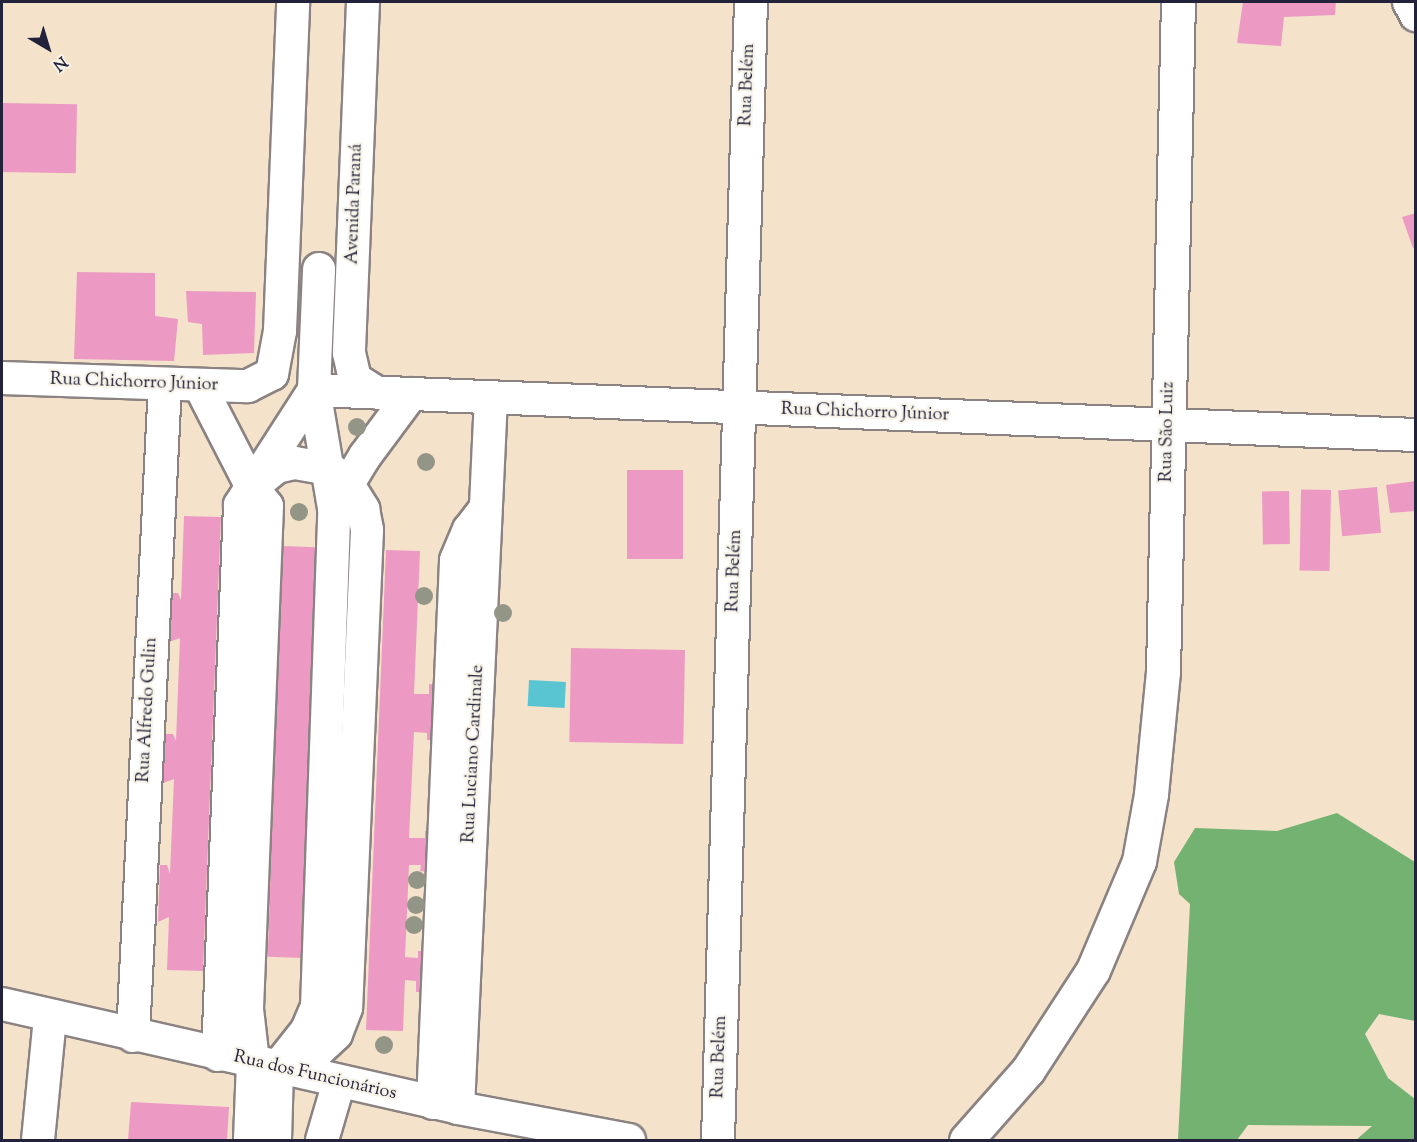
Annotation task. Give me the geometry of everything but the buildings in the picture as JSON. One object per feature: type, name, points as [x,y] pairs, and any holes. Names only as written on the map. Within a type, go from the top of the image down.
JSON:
[{"type":"main road","name":"Rua São Luiz","points":[[966,1140],[1029,1070],[1064,1021],[1111,933],[1138,861],[1151,794],[1160,712],[1178,2]]},
{"type":"street","points":[[280,331],[293,2]]},
{"type":"street","name":"Avenida Paraná","points":[[363,2],[349,353],[355,379],[376,393]]},
{"type":"street","name":"Rua Belém","points":[[718,1140],[751,2]]},
{"type":"street","points":[[1409,2],[1416,15]]},
{"type":"street","points":[[280,331],[319,269],[314,390],[337,487]]},
{"type":"street","name":"Rua Chichorro Júnior","points":[[2,378],[248,386],[266,380],[275,368],[280,331]]},
{"type":"street","name":"Rua Alfredo Gulin","points":[[133,1036],[165,385]]},
{"type":"street","points":[[200,386],[253,500],[247,1009],[265,1065],[275,1140]]},
{"type":"street","points":[[218,1055],[253,500],[314,390]]},
{"type":"street","name":"Rua Chichorro Júnior","points":[[314,390],[1416,435]]},
{"type":"street","points":[[337,487],[411,394]]},
{"type":"street","name":"Rua Luciano Cardinale","points":[[445,1106],[486,507],[491,399]]},
{"type":"street","points":[[253,500],[270,471],[295,463],[337,487],[363,509],[367,530],[349,989],[336,1034],[317,1052],[265,1065]]},
{"type":"street","name":"Rua dos Funcionários","points":[[2,1004],[50,1017],[445,1106],[630,1140]]},
{"type":"street","points":[[38,1140],[50,1017]]},
{"type":"street","points":[[250,1140],[265,1065]]},
{"type":"street","points":[[322,1140],[339,1082]]},
{"type":"green space","points":[[1337,813],[1415,862],[1415,1021],[1379,1014],[1365,1034],[1388,1078],[1415,1099],[1415,1140],[1356,1140],[1372,1126],[1248,1125],[1237,1140],[1178,1140],[1190,904],[1179,894],[1174,862],[1195,828],[1277,831]]},
{"type":"water","points":[[529,680],[566,682],[565,708],[528,706]]}]
